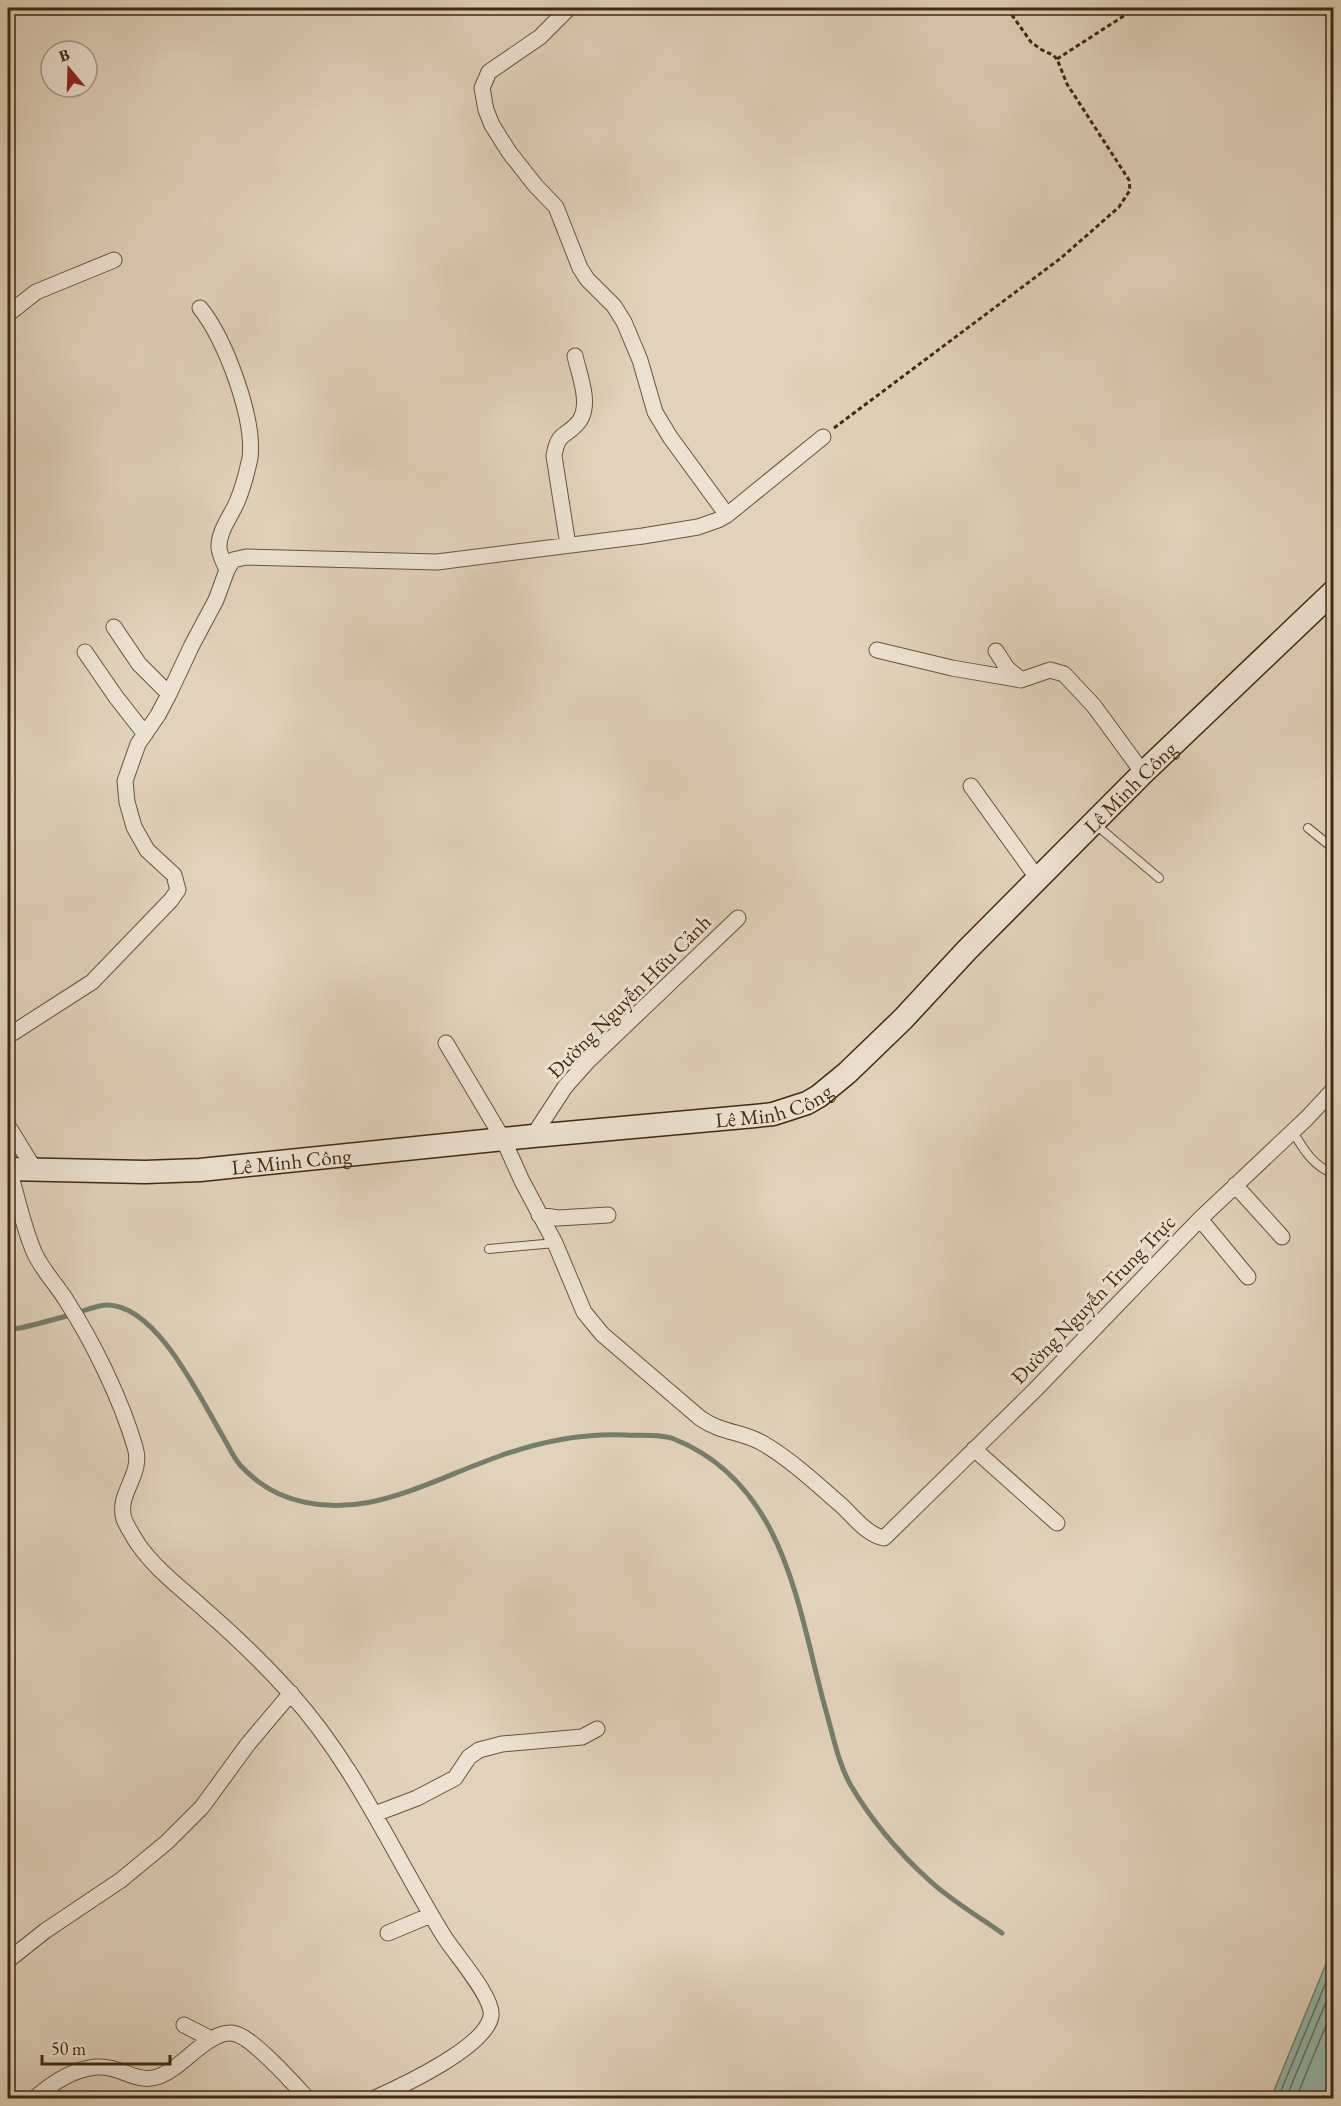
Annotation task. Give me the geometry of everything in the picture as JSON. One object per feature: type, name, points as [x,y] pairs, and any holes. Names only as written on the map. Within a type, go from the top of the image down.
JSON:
[{"type":"main road","name":"Lê Minh Công","points":[[8,1169],[146,1172],[200,1170],[755,1116],[807,1102],[833,1086],[895,1027],[1143,773],[1334,591]]},
{"type":"street","points":[[569,8],[540,37],[489,72],[482,88],[486,110],[509,152],[556,207],[580,268],[587,279],[614,306],[624,322],[640,360],[655,412],[670,437],[727,514]]},
{"type":"street","points":[[8,314],[36,292],[114,260]]},
{"type":"street","points":[[201,308],[212,323],[227,354],[251,436],[250,458],[242,488],[220,536],[220,553],[227,570]]},
{"type":"street","points":[[567,544],[554,456],[559,439],[577,424],[582,416],[584,402],[575,356]]},
{"type":"street","points":[[8,1036],[92,982],[178,890],[174,875],[153,857],[134,827],[125,788],[138,744],[169,694],[216,600],[233,560],[246,557],[437,562],[698,527],[727,514],[823,436]]},
{"type":"street","points":[[114,627],[140,664],[169,694]]},
{"type":"street","points":[[877,650],[952,668],[1022,680],[1050,670],[1064,674],[1094,706],[1143,773]]},
{"type":"street","points":[[996,651],[1007,668],[1022,680]]},
{"type":"street","points":[[85,652],[145,734]]},
{"type":"street","points":[[971,786],[1038,879]]},
{"type":"street","name":"Đường Nguyễn Hữu Cảnh","points":[[533,1136],[565,1087],[588,1061],[738,918]]},
{"type":"street","points":[[446,1043],[503,1139],[555,1243]]},
{"type":"street","name":"Đường Nguyễn Trung Trực","points":[[555,1243],[584,1312],[602,1334],[700,1418],[718,1429],[749,1436],[766,1444],[817,1484],[872,1533],[884,1538],[898,1527],[1035,1390],[1200,1219],[1293,1132],[1334,1089]]},
{"type":"street","points":[[8,1126],[34,1170]]},
{"type":"street","points":[[8,1169],[35,1254],[50,1280],[65,1298],[102,1366],[135,1447],[138,1464],[126,1493],[123,1509],[129,1528],[151,1561],[225,1628],[291,1693],[336,1751],[364,1793],[431,1915],[461,1962],[486,1995],[492,2013],[490,2020],[468,2044],[450,2059],[416,2080],[375,2098]]},
{"type":"street","points":[[1235,1185],[1282,1237]]},
{"type":"street","points":[[539,1215],[558,1218],[608,1215]]},
{"type":"street","points":[[1200,1219],[1248,1277]]},
{"type":"street","points":[[974,1449],[1057,1523]]},
{"type":"street","points":[[11,1958],[45,1931],[121,1880],[167,1842],[202,1807],[248,1744],[291,1693]]},
{"type":"street","points":[[375,1814],[417,1798],[455,1778],[468,1757],[479,1750],[502,1744],[582,1737],[597,1729]]},
{"type":"street","points":[[388,1934],[431,1915]]},
{"type":"street","points":[[184,2025],[211,2039]]},
{"type":"street","points":[[35,2098],[46,2088],[78,2072],[97,2067],[138,2078],[157,2078],[172,2070],[211,2039],[226,2034],[236,2034],[252,2044],[307,2098]]},
{"type":"lane","points":[[1094,823],[1159,878]]},
{"type":"lane","points":[[1308,828],[1334,849]]},
{"type":"lane","points":[[1293,1132],[1307,1155],[1323,1170],[1334,1174]]},
{"type":"lane","points":[[489,1249],[555,1243]]},
{"type":"path","points":[[823,436],[1061,258],[1108,218],[1124,201],[1130,190],[1129,180],[1067,84],[1056,59],[1031,42],[1008,8]]},
{"type":"path","points":[[1056,59],[1136,8]]},
{"type":"water","points":[[1333,1947],[1333,2098],[1271,2098]]},
{"type":"waterway","points":[[8,1329],[34,1325],[103,1305],[125,1309],[143,1320],[160,1336],[175,1356],[240,1465],[273,1491],[307,1503],[335,1506],[390,1497],[513,1452],[544,1443],[593,1435],[663,1436],[674,1439],[712,1460],[742,1488],[765,1520],[783,1557],[796,1597],[837,1752],[850,1784],[876,1823],[918,1869],[964,1908],[1002,1933]]}]
